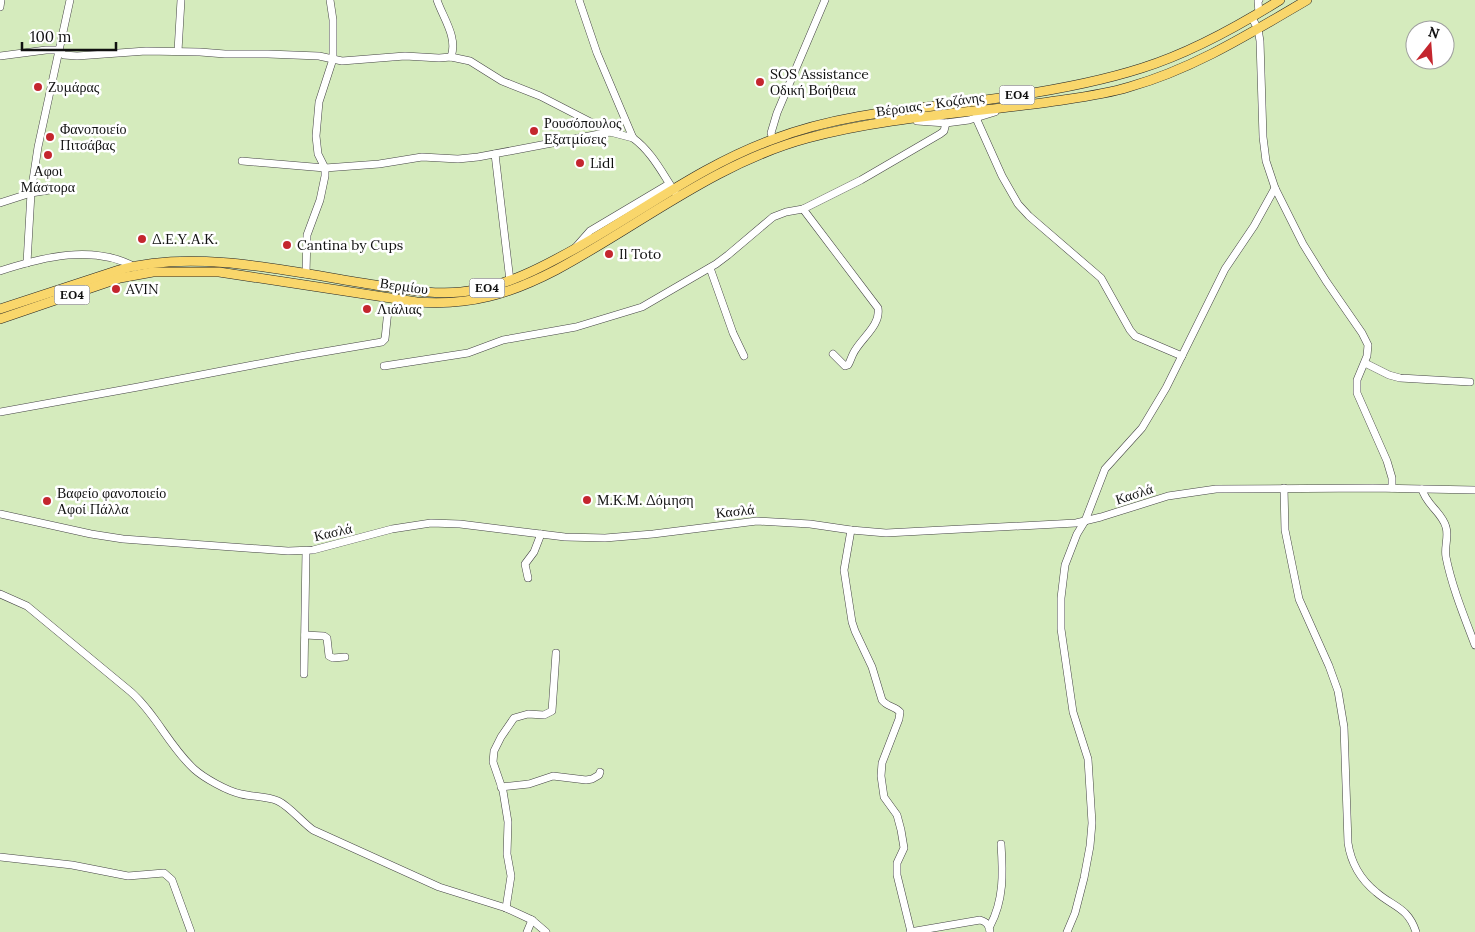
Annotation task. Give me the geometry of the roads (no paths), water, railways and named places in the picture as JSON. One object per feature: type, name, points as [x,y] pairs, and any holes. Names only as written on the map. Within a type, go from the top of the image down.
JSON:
[{"type":"main road","name":"Βέροιας - Κοζάνης","points":[[775,143],[804,128],[864,115],[995,99],[1100,80],[1159,62],[1256,15],[1280,0]]},
{"type":"main road","name":"Βέροιας - Κοζάνης","points":[[775,143],[897,121],[1019,106],[1095,94],[1148,81],[1201,60],[1307,0]]},
{"type":"main road","name":"Βερμίου","points":[[0,309],[134,266],[161,263],[200,262],[250,266],[400,289],[450,293],[474,291],[510,281],[553,262],[674,190],[721,172],[775,143]]},
{"type":"main road","name":"Βερμίου","points":[[0,319],[120,278],[144,272],[219,272],[417,302],[460,303],[489,298],[528,284],[579,258],[674,190]]},
{"type":"street","points":[[0,7],[1,0]]},
{"type":"street","points":[[27,262],[31,193],[38,147],[70,0]]},
{"type":"street","points":[[178,51],[181,0]]},
{"type":"street","points":[[306,274],[307,235],[323,186],[325,168],[318,154],[316,144],[317,112],[332,59],[333,20],[330,0]]},
{"type":"street","points":[[437,0],[453,40],[451,56]]},
{"type":"street","points":[[579,0],[597,53],[633,138]]},
{"type":"street","points":[[775,143],[771,133],[777,113],[825,0]]},
{"type":"street","points":[[1258,0],[1256,15],[1260,41],[1266,161],[1276,188],[1303,244],[1368,345],[1365,363],[1357,380],[1357,393],[1387,461],[1392,478],[1392,488]]},
{"type":"street","points":[[0,56],[58,50],[64,55],[76,56],[178,51],[319,56],[342,61],[405,56],[439,58],[451,56],[470,62],[502,81],[540,96],[610,132],[633,138],[650,154],[674,190]]},
{"type":"street","points":[[897,121],[946,123],[976,118],[1019,106]]},
{"type":"street","points":[[976,118],[1002,176],[1018,204],[1029,216],[1101,278],[1135,336],[1182,356]]},
{"type":"street","points":[[384,366],[464,354],[503,340],[588,324],[642,307],[710,268],[773,217],[803,209],[861,180],[940,134],[944,130],[946,123]]},
{"type":"street","points":[[242,161],[325,168],[380,164],[422,157],[458,158],[495,154],[610,132]]},
{"type":"street","points":[[495,154],[510,281]]},
{"type":"street","points":[[1067,932],[1075,913],[1084,878],[1092,823],[1088,759],[1075,724],[1061,629],[1061,598],[1065,565],[1076,534],[1086,521],[1105,469],[1142,428],[1166,388],[1225,268],[1254,226],[1276,188]]},
{"type":"street","points":[[0,203],[31,193],[56,189]]},
{"type":"street","points":[[803,209],[878,308],[879,313],[876,321],[852,355],[848,365],[845,366],[833,354]]},
{"type":"street","points":[[0,271],[27,262],[88,254],[116,259],[144,272]]},
{"type":"street","points":[[710,268],[733,333],[744,356]]},
{"type":"street","points":[[0,412],[382,342],[385,339],[388,310],[409,311]]},
{"type":"street","points":[[1365,363],[1389,375],[1400,378],[1470,382]]},
{"type":"street","name":"Κασλά","points":[[0,514],[123,539],[267,551],[306,551],[398,528],[431,523],[460,524],[589,538],[623,537],[743,522],[766,521],[810,524],[851,530],[904,532],[1042,526],[1086,521],[1168,496],[1194,491],[1231,488],[1475,490]]},
{"type":"street","points":[[1284,488],[1285,530],[1298,592],[1338,691],[1344,727],[1350,854],[1357,872],[1374,891],[1404,911],[1411,920],[1416,932]]},
{"type":"street","points":[[1422,489],[1424,497],[1444,522],[1447,529],[1446,555],[1452,581],[1475,645]]},
{"type":"street","points":[[851,530],[844,570],[853,627],[872,667],[882,700],[885,704],[896,708],[900,712],[882,763],[881,776],[884,797],[897,815],[901,830],[904,848],[897,863],[897,875],[911,932],[980,920],[990,929],[999,905],[1003,885],[1001,844]]},
{"type":"street","points":[[528,578],[525,564],[534,552],[541,534]]},
{"type":"street","points":[[304,674],[306,551]]},
{"type":"street","points":[[0,594],[27,606],[131,692],[147,708],[166,736],[194,768],[209,780],[235,793],[276,800],[284,804],[313,830],[439,887],[506,908],[532,920],[546,932]]},
{"type":"street","points":[[305,635],[324,636],[327,638],[329,656],[345,658]]},
{"type":"street","points":[[506,908],[511,876],[507,854],[508,822],[507,809],[493,762],[496,745],[514,718],[528,714],[544,715],[552,711],[556,653]]},
{"type":"street","points":[[501,787],[534,783],[553,776],[579,780],[592,779],[599,775],[600,772]]},
{"type":"street","points":[[0,858],[64,864],[128,876],[164,873],[172,880],[191,932]]},
{"type":"street","points":[[527,932],[532,920]]},
{"type":"place","name":"SOS Assistance Οδική Βοήθεια","points":[[760,82]]},
{"type":"place","name":"Ζυμάρας","points":[[38,87]]},
{"type":"place","name":"Ρουσόπουλος Εξατμίσεις","points":[[534,131]]},
{"type":"place","name":"Φανοποιείο Πιτσάβας","points":[[50,137]]},
{"type":"place","name":"Αφοι Μάστορα","points":[[48,155]]},
{"type":"place","name":"Lidl","points":[[580,163]]},
{"type":"place","name":"Δ.Ε.Υ.Α.Κ.","points":[[142,239]]},
{"type":"place","name":"Cantina by Cups","points":[[287,245]]},
{"type":"place","name":"Il Toto","points":[[609,254]]},
{"type":"place","name":"AVIN","points":[[116,289]]},
{"type":"place","name":"Λιάλιας","points":[[367,309]]},
{"type":"place","name":"Μ.Κ.Μ. Δόμηση","points":[[587,500]]},
{"type":"place","name":"Βαφείο φανοποιείο Αφοί Πάλλα","points":[[47,501]]}]
